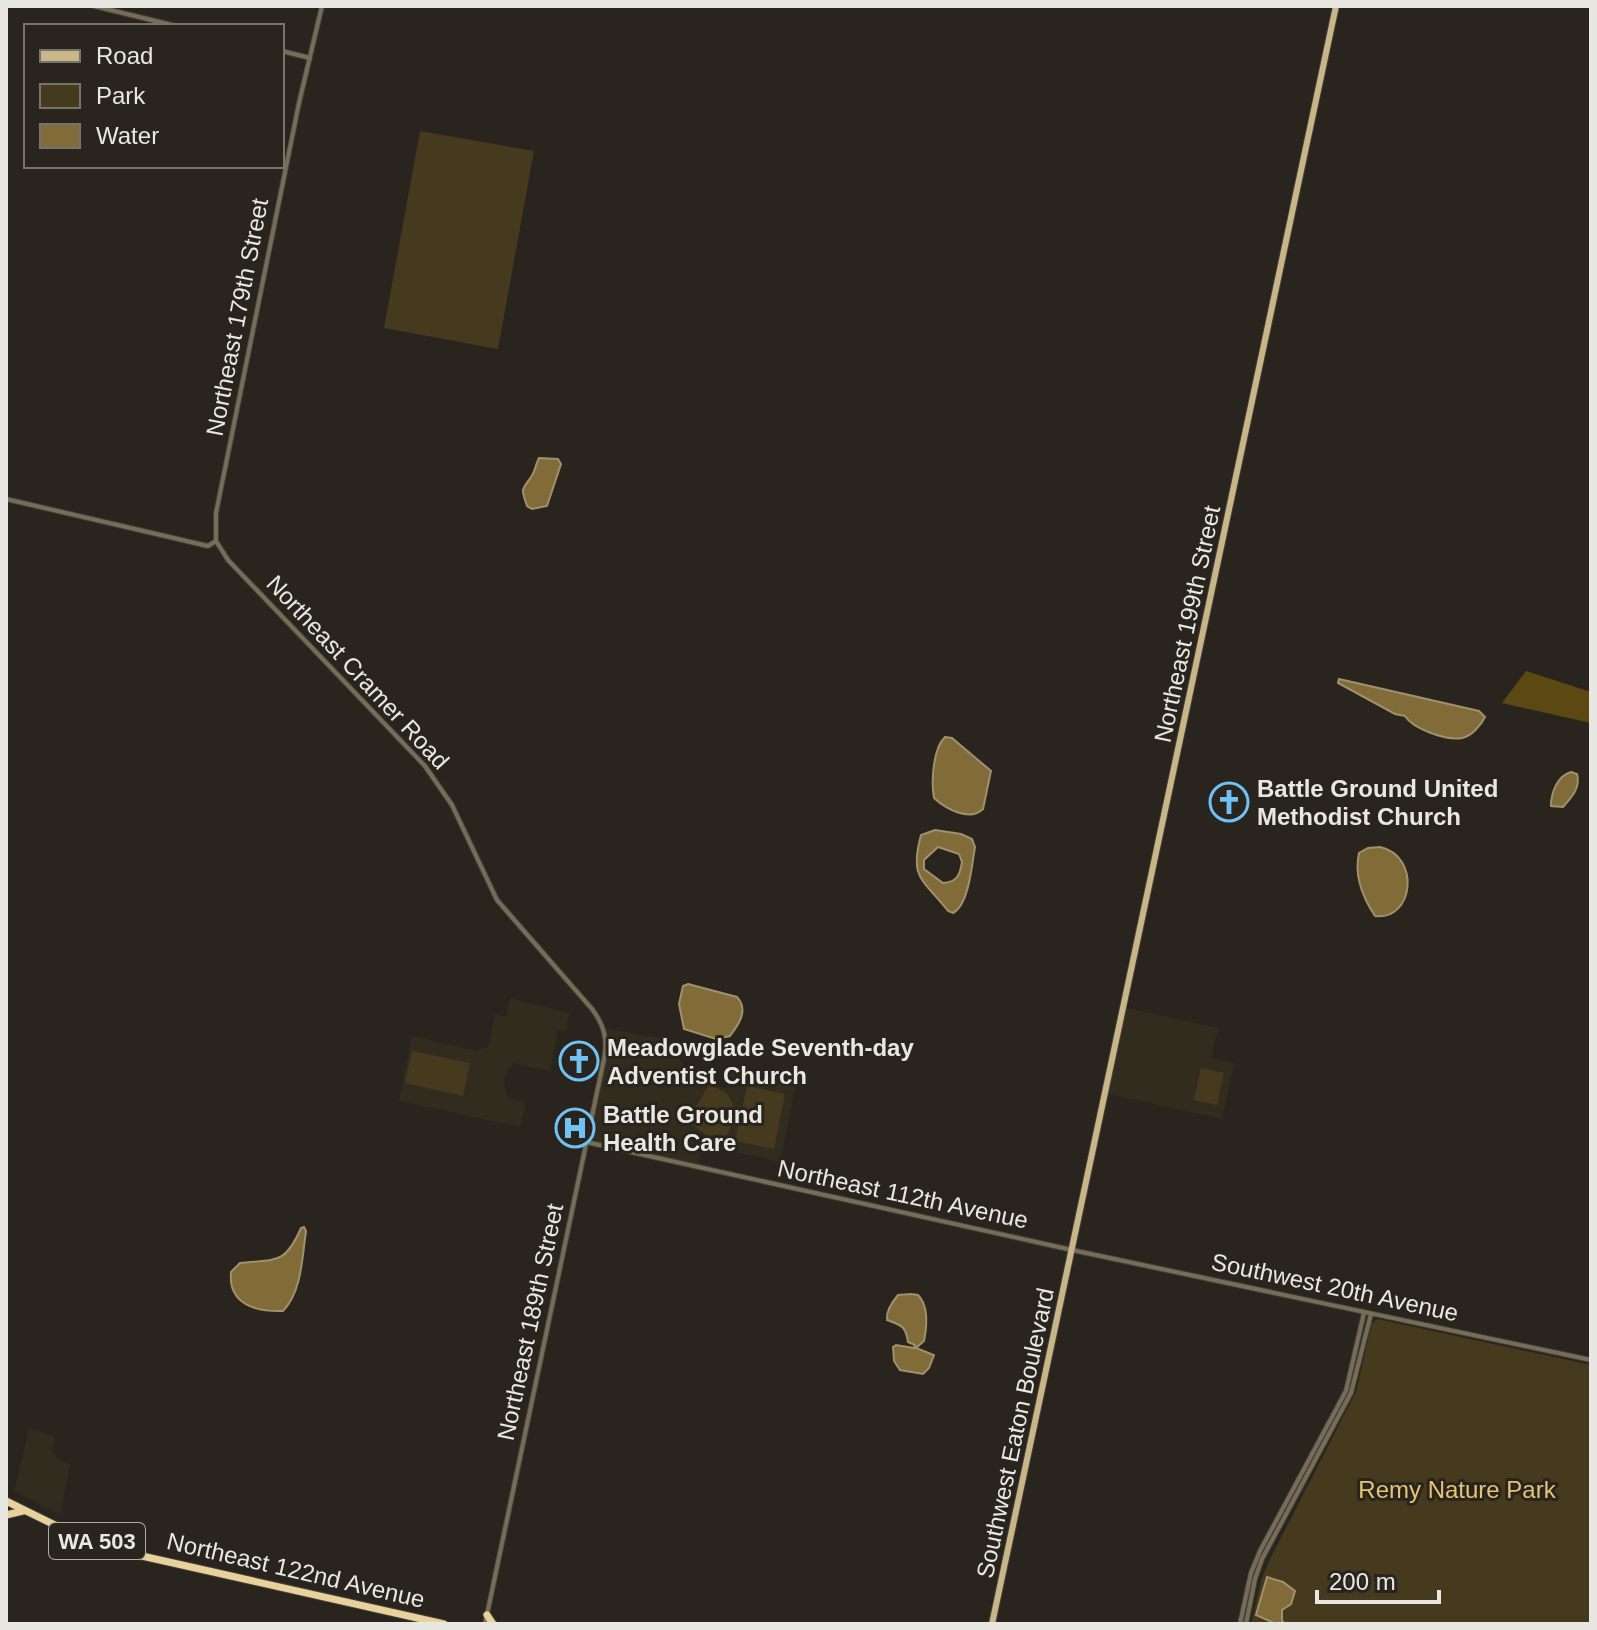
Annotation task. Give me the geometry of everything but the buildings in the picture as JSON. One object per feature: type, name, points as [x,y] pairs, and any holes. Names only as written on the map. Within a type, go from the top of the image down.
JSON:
[{"type":"highway","name":"Northeast 122nd Avenue","points":[[6,1501],[67,1531],[142,1556],[444,1624]]},
{"type":"highway","points":[[6,1515],[25,1511]]},
{"type":"highway","points":[[486,1620],[493,1624]]},
{"type":"main road","name":"Northeast 199th Street","points":[[1072,1250],[1336,6]]},
{"type":"main road","name":"Southwest Eaton Boulevard","points":[[992,1624],[1072,1250]]},
{"type":"street","points":[[94,6],[168,24]]},
{"type":"street","name":"Northeast 179th Street","points":[[216,541],[216,513],[322,6]]},
{"type":"street","points":[[284,52],[310,58]]},
{"type":"street","points":[[6,499],[208,546],[216,541]]},
{"type":"street","name":"Northeast Cramer Road","points":[[216,541],[228,560],[425,766],[452,805],[497,900],[592,1009],[603,1027]]},
{"type":"street","name":"Northeast 189th Street","points":[[486,1620],[606,1051],[603,1027]]},
{"type":"street","name":"Northeast 112th Avenue","points":[[586,1142],[1072,1250]]},
{"type":"street","name":"Southwest 20th Avenue","points":[[1072,1250],[1591,1360]]},
{"type":"street","points":[[1246,1624],[1262,1559],[1335,1418],[1349,1383],[1368,1313]]},
{"type":"street","points":[[1240,1624],[1257,1556],[1335,1418]]},
{"type":"shaded area","points":[[1526,671],[1591,692],[1591,723],[1502,703]]},
{"type":"shaded area","points":[[510,998],[569,1013],[566,1031],[558,1030],[550,1071],[513,1063],[506,1072],[504,1083],[507,1097],[526,1102],[520,1127],[399,1101],[412,1036],[477,1051],[489,1045],[495,1014],[506,1017]]},
{"type":"shaded area","points":[[1127,1008],[1218,1028],[1211,1058],[1234,1063],[1222,1119],[1108,1094]]},
{"type":"shaded area","points":[[608,1029],[660,1038],[668,1043],[684,1065],[682,1080],[727,1088],[731,1070],[796,1084],[780,1162],[702,1145],[697,1165],[591,1140],[589,1136],[607,1052]]},
{"type":"shaded area","points":[[29,1429],[55,1436],[52,1451],[60,1462],[70,1464],[60,1515],[14,1491]]},
{"type":"green space","points":[[420,131],[534,151],[498,349],[384,328]]},
{"type":"green space","points":[[412,1051],[470,1063],[463,1096],[405,1083]]},
{"type":"green space","points":[[1201,1068],[1224,1073],[1217,1105],[1194,1100]]},
{"type":"green space","points":[[709,1085],[727,1094],[733,1106],[730,1128],[720,1146],[689,1122]]},
{"type":"green space","points":[[747,1086],[785,1094],[774,1149],[735,1141]]},
{"type":"green space","name":"Remy Nature Park","points":[[1377,1319],[1591,1365],[1591,1624],[1251,1624],[1262,1578],[1271,1557],[1356,1392],[1372,1323]]},
{"type":"water","points":[[539,458],[558,459],[561,464],[547,506],[532,509],[527,506],[523,490]]},
{"type":"water","points":[[1339,679],[1479,711],[1485,717],[1476,730],[1466,737],[1439,736],[1338,683]]},
{"type":"water","points":[[945,737],[952,738],[991,771],[983,809],[978,813],[958,812],[934,798],[934,766]]},
{"type":"water","points":[[1571,772],[1577,774],[1578,779],[1574,792],[1563,807],[1551,806],[1556,786],[1562,777]]},
{"type":"water","points":[[935,830],[972,839],[975,847],[969,883],[963,902],[953,913],[921,878],[917,861],[921,835]],"holes":[[[938,847],[959,854],[962,862],[960,871],[952,881],[943,883],[924,869],[924,860]]]},
{"type":"water","points":[[1380,847],[1402,862],[1408,887],[1398,909],[1388,915],[1375,916],[1361,886],[1358,861],[1359,853]]},
{"type":"water","points":[[688,984],[737,997],[742,1012],[730,1036],[716,1039],[684,1029],[679,1004],[683,986]]},
{"type":"water","points":[[304,1227],[306,1231],[298,1284],[283,1311],[263,1310],[245,1304],[234,1292],[231,1272],[240,1263],[278,1258],[290,1249]]},
{"type":"water","points":[[898,1295],[918,1295],[922,1300],[926,1316],[924,1341],[916,1348],[934,1355],[923,1374],[900,1370],[894,1361],[893,1347],[914,1348],[915,1345],[908,1342],[902,1327],[887,1320],[887,1313]]},
{"type":"water","points":[[1267,1577],[1283,1582],[1295,1591],[1291,1604],[1282,1610],[1282,1621],[1286,1624],[1276,1624],[1256,1615]]},
{"type":"place","name":"Battle Ground United Methodist Church","points":[[1229,802]]},
{"type":"place","name":"Meadowglade Seventh-day Adventist Church","points":[[579,1061]]},
{"type":"place","name":"Battle Ground Health Care","points":[[575,1128]]}]
